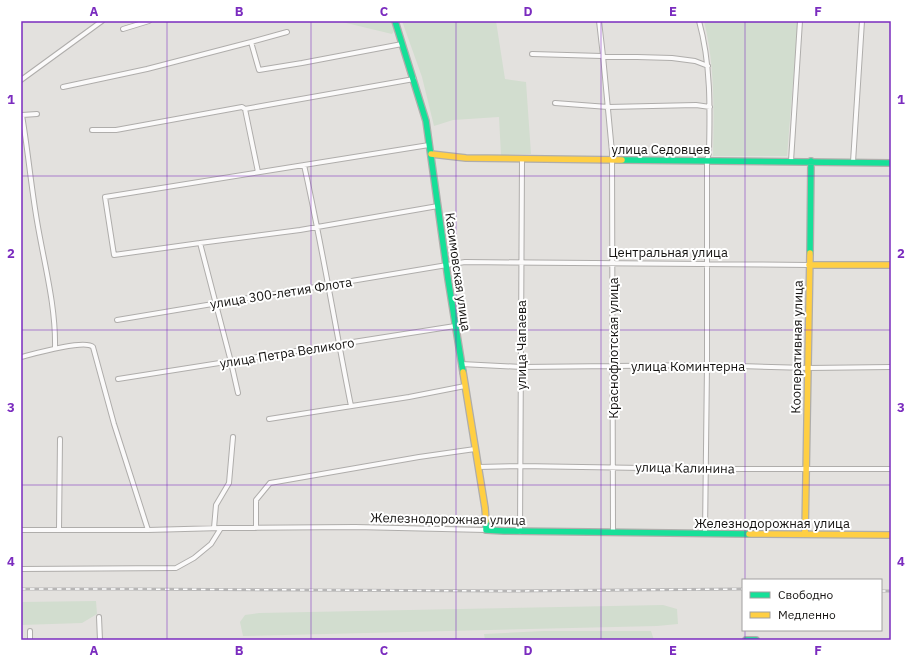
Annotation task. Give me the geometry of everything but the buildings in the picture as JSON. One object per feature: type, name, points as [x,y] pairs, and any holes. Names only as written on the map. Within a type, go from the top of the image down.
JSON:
[{"type":"main road","name":"Касимовская улица","points":[[395,21],[424,111],[445,265],[485,508],[486,530]]},
{"type":"main road","name":"улица Седовцев","points":[[431,154],[466,158],[891,163]]},
{"type":"main road","name":"Кооперативная улица","points":[[805,534],[810,161]]},
{"type":"main road","name":"Центральная улица","points":[[809,265],[891,265]]},
{"type":"main road","name":"Железнодорожная улица","points":[[486,530],[520,532],[705,534],[891,534]]},
{"type":"main road","points":[[746,640],[756,640]]},
{"type":"street","points":[[21,80],[102,21]]},
{"type":"street","points":[[123,29],[149,21]]},
{"type":"street","name":"Краснофлотская улица","points":[[599,21],[604,56],[612,160],[613,532]]},
{"type":"street","points":[[700,21],[708,66],[710,107],[707,160],[708,264],[705,534]]},
{"type":"street","points":[[791,161],[800,21]]},
{"type":"street","points":[[853,162],[862,21]]},
{"type":"street","points":[[63,87],[147,69],[287,32]]},
{"type":"street","points":[[251,42],[259,70],[402,44]]},
{"type":"street","points":[[532,54],[672,58],[695,61],[708,66]]},
{"type":"street","points":[[92,130],[116,130],[242,107],[245,109],[414,79]]},
{"type":"street","points":[[555,103],[608,107],[696,105],[710,107]]},
{"type":"street","points":[[245,109],[258,172]]},
{"type":"street","points":[[37,114],[22,115],[36,215],[53,313],[55,331],[54,348]]},
{"type":"street","points":[[429,145],[105,197],[114,255],[318,227],[438,206]]},
{"type":"street","name":"улица Чапаева","points":[[520,532],[522,159]]},
{"type":"street","points":[[304,165],[318,227],[338,345],[351,406]]},
{"type":"street","points":[[200,242],[238,393]]},
{"type":"street","name":"Центральная улица","points":[[445,265],[466,262],[809,265]]},
{"type":"street","name":"улица 300-летия Флота","points":[[117,320],[445,265]]},
{"type":"street","name":"улица Петра Великого","points":[[118,379],[455,326]]},
{"type":"street","points":[[21,357],[54,348],[89,344],[93,347],[114,424],[148,530]]},
{"type":"street","name":"улица Коминтерна","points":[[461,364],[522,366],[707,365],[808,368],[891,367]]},
{"type":"street","points":[[270,419],[465,386]]},
{"type":"street","points":[[214,528],[216,506],[229,483],[232,437]]},
{"type":"street","points":[[59,530],[60,439]]},
{"type":"street","points":[[256,528],[256,500],[270,483],[475,449]]},
{"type":"street","name":"улица Калинина","points":[[478,467],[613,466],[705,469],[891,469]]},
{"type":"street","name":"Железнодорожная улица","points":[[21,530],[148,530],[214,528],[456,528],[486,530]]},
{"type":"street","points":[[21,569],[176,568],[194,558],[211,544],[220,528]]},
{"type":"street","points":[[99,617],[100,640]]},
{"type":"street","points":[[30,631],[30,640]]},
{"type":"green space","points":[[338,21],[392,21],[394,31],[392,34]]},
{"type":"green space","points":[[402,21],[496,21],[505,79],[526,82],[531,154],[501,155],[499,117],[453,120],[434,126],[422,77]]},
{"type":"green space","points":[[704,21],[798,21],[787,156],[713,156],[712,71],[708,38]]},
{"type":"green space","points":[[96,601],[97,614],[82,623],[21,625],[21,602]]},
{"type":"green space","points":[[663,605],[677,609],[678,624],[657,626],[243,636],[240,622],[245,615],[259,613]]},
{"type":"green space","points":[[543,631],[651,631],[654,640],[485,640],[484,634]]},
{"type":"railway","points":[[21,589],[512,591],[742,589]]},
{"type":"railway","points":[[882,591],[891,591]]},
{"type":"traffic: fast","points":[[395,21],[426,121],[448,279],[463,372]]},
{"type":"traffic: fast","points":[[622,160],[891,163]]},
{"type":"traffic: fast","points":[[810,253],[811,161]]},
{"type":"traffic: fast","points":[[486,521],[486,530],[504,531],[749,534]]},
{"type":"traffic: fast","points":[[746,640],[756,640]]},
{"type":"traffic: slow","points":[[431,154],[466,158],[622,160]]},
{"type":"traffic: slow","points":[[805,534],[810,253]]},
{"type":"traffic: slow","points":[[809,265],[891,265]]},
{"type":"traffic: slow","points":[[463,372],[486,521]]},
{"type":"traffic: slow","points":[[749,534],[891,535]]}]
